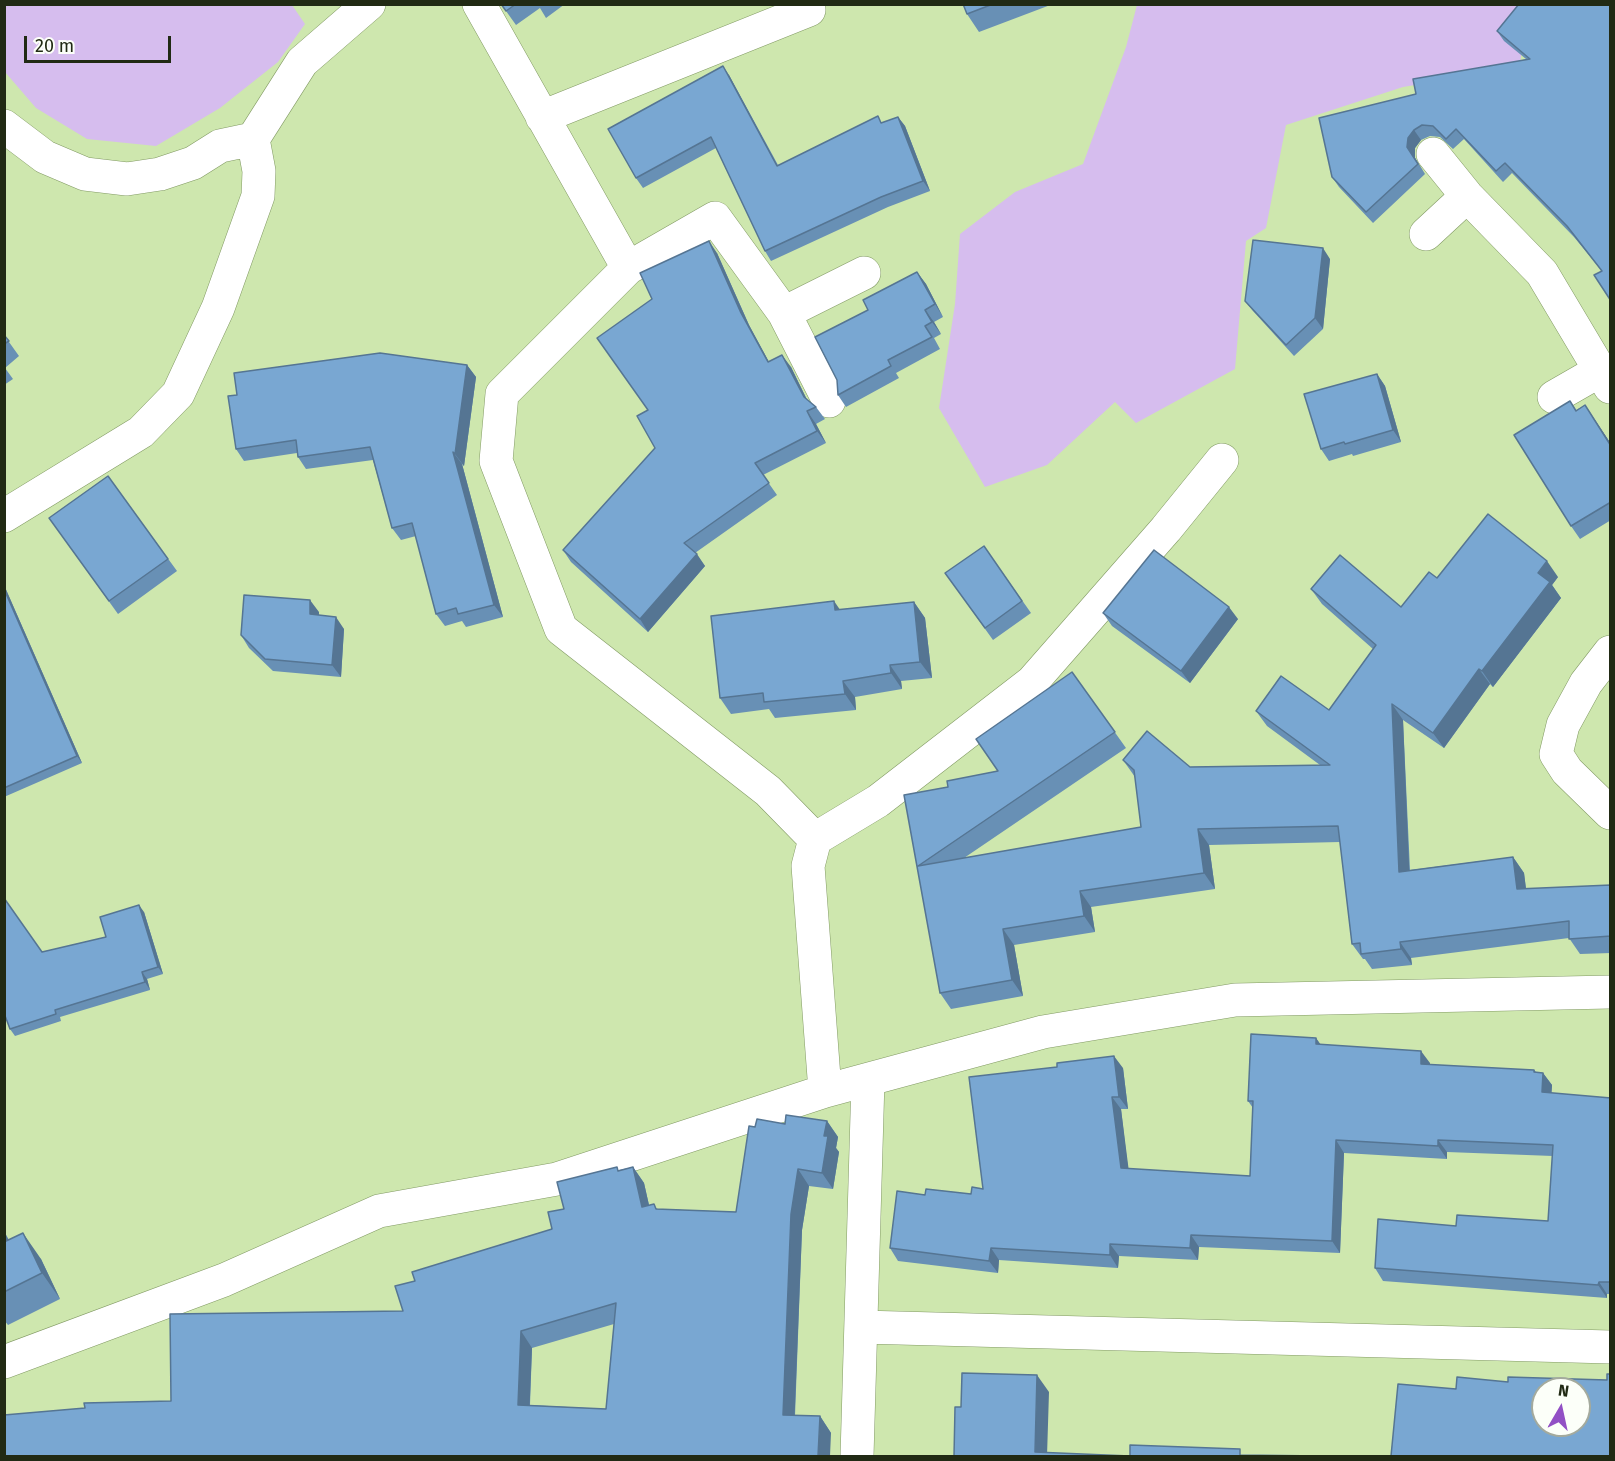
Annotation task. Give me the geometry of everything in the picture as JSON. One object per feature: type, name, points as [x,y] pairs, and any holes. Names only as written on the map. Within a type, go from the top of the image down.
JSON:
[{"type":"street","points":[[4,516],[141,432],[178,394],[218,308],[258,196],[259,171],[253,139],[302,62],[369,4]]},
{"type":"street","points":[[478,4],[628,268]]},
{"type":"street","points":[[542,117],[809,10]]},
{"type":"street","points":[[4,126],[45,157],[75,170],[85,174],[127,179],[160,174],[193,163],[220,146],[253,139]]},
{"type":"street","points":[[1433,154],[1467,196],[1542,273],[1606,379],[1554,397]]},
{"type":"street","points":[[1426,234],[1467,196]]},
{"type":"street","points":[[815,839],[768,791],[561,629],[496,461],[502,394],[628,268],[715,219],[784,313],[829,401]]},
{"type":"street","points":[[784,313],[864,273]]},
{"type":"street","points":[[825,1091],[808,866],[815,839],[878,801],[1032,682],[1166,530],[1222,460]]},
{"type":"street","points":[[1611,652],[1586,683],[1563,725],[1556,754],[1568,771],[1611,813]]},
{"type":"street","points":[[4,1362],[224,1280],[379,1211],[557,1179],[825,1091],[1043,1032],[1235,999],[1611,992]]},
{"type":"street","points":[[857,1456],[868,1080]]},
{"type":"street","points":[[861,1327],[1611,1347]]},
{"type":"shaded area","points":[[4,5],[292,5],[305,24],[278,62],[220,108],[156,146],[87,139],[36,108],[5,72]]},
{"type":"shaded area","points":[[1137,5],[1530,5],[1519,68],[1403,87],[1286,125],[1266,228],[1246,241],[1235,369],[1136,423],[1115,402],[1047,465],[985,487],[939,408],[955,304],[960,234],[1015,192],[1083,164],[1126,47]]},
{"type":"building","points":[[501,4],[516,4],[506,11]]},
{"type":"building","points":[[963,4],[993,4],[967,14]]},
{"type":"building","points":[[1519,4],[1611,4],[1611,301],[1594,275],[1602,271],[1567,226],[1505,163],[1496,171],[1456,129],[1446,139],[1433,126],[1422,125],[1414,130],[1408,138],[1407,147],[1418,164],[1366,212],[1332,177],[1319,118],[1416,94],[1413,79],[1530,59],[1497,31]]},
{"type":"building","points":[[723,66],[777,166],[878,116],[881,123],[898,117],[923,181],[881,197],[765,251],[711,137],[636,178],[608,129]]},
{"type":"building","points":[[1253,240],[1323,248],[1315,318],[1286,345],[1245,301]]},
{"type":"building","points":[[709,241],[741,313],[768,362],[782,355],[804,397],[816,407],[807,411],[817,431],[755,463],[769,483],[684,543],[697,554],[640,619],[563,550],[655,448],[637,416],[648,410],[597,338],[652,299],[640,273]]},
{"type":"building","points":[[917,272],[935,304],[925,310],[932,322],[925,326],[932,337],[888,360],[891,366],[838,395],[837,380],[815,337],[868,310],[863,300]]},
{"type":"building","points":[[380,353],[467,365],[455,454],[453,452],[494,605],[458,614],[456,608],[436,614],[412,523],[392,528],[370,447],[298,457],[296,440],[236,449],[228,396],[237,395],[234,373]]},
{"type":"building","points":[[1377,374],[1393,430],[1321,449],[1304,394]]},
{"type":"building","points":[[1570,401],[1576,411],[1585,405],[1611,446],[1611,502],[1571,526],[1514,435]]},
{"type":"building","points":[[108,476],[168,559],[109,601],[49,518]]},
{"type":"building","points":[[1488,514],[1547,561],[1538,573],[1550,582],[1482,671],[1479,669],[1433,733],[1392,704],[1399,872],[1513,857],[1517,889],[1611,885],[1611,936],[1569,939],[1569,921],[1400,942],[1401,949],[1361,954],[1360,943],[1352,944],[1338,826],[1198,829],[1204,873],[1080,891],[1084,916],[1003,929],[1012,980],[940,993],[904,795],[948,787],[947,781],[998,771],[976,739],[1072,672],[1115,732],[918,866],[1141,827],[1134,770],[1123,760],[1147,731],[1190,767],[1330,765],[1256,711],[1281,676],[1329,710],[1376,645],[1311,589],[1340,555],[1401,607],[1429,572],[1437,578]]},
{"type":"building","points":[[984,546],[1022,601],[985,628],[945,573]]},
{"type":"building","points":[[1154,550],[1229,607],[1181,671],[1103,613]]},
{"type":"building","points":[[4,589],[77,756],[4,788]]},
{"type":"building","points":[[244,595],[310,600],[310,614],[336,617],[332,665],[265,659],[241,635]]},
{"type":"building","points":[[834,601],[835,610],[914,602],[920,662],[890,665],[891,673],[843,681],[845,694],[764,702],[763,693],[720,698],[711,616]]},
{"type":"building","points":[[4,898],[42,952],[106,937],[100,917],[139,905],[158,967],[142,972],[145,982],[55,1010],[56,1014],[10,1029],[4,1013]]},
{"type":"building","points":[[1251,1034],[1316,1038],[1316,1044],[1421,1051],[1421,1064],[1534,1070],[1534,1072],[1543,1073],[1542,1092],[1611,1098],[1611,1282],[1599,1282],[1598,1285],[1375,1268],[1378,1219],[1456,1226],[1457,1215],[1548,1221],[1553,1145],[1438,1140],[1438,1146],[1336,1140],[1332,1241],[1191,1235],[1190,1248],[1110,1244],[1110,1255],[991,1248],[989,1261],[890,1248],[897,1191],[925,1195],[926,1189],[971,1194],[972,1187],[983,1189],[969,1077],[1057,1067],[1057,1063],[1114,1056],[1119,1097],[1112,1097],[1121,1168],[1250,1176],[1253,1101],[1248,1101]]},
{"type":"building","points":[[786,1115],[827,1121],[824,1136],[828,1136],[822,1173],[798,1169],[791,1214],[783,1415],[820,1416],[818,1456],[4,1456],[4,1415],[85,1408],[84,1403],[171,1401],[170,1314],[403,1311],[395,1286],[415,1281],[412,1272],[552,1229],[548,1212],[564,1209],[557,1182],[617,1167],[618,1171],[633,1167],[642,1207],[654,1204],[656,1209],[736,1212],[749,1126],[755,1127],[757,1119],[785,1124]],"holes":[[[616,1303],[606,1409],[518,1405],[521,1331]]]},
{"type":"building","points":[[23,1233],[42,1273],[4,1292],[4,1242]]},
{"type":"building","points":[[962,1373],[1037,1375],[1035,1452],[1130,1456],[954,1456],[955,1407],[961,1407]]},
{"type":"building","points":[[1607,1374],[1611,1374],[1611,1456],[1391,1456],[1398,1384],[1456,1389],[1457,1377],[1508,1382],[1508,1377],[1531,1378],[1531,1437],[1591,1437],[1591,1380],[1607,1380]]},
{"type":"building","points":[[1130,1445],[1240,1449],[1240,1455],[1322,1456],[1130,1456]]}]
